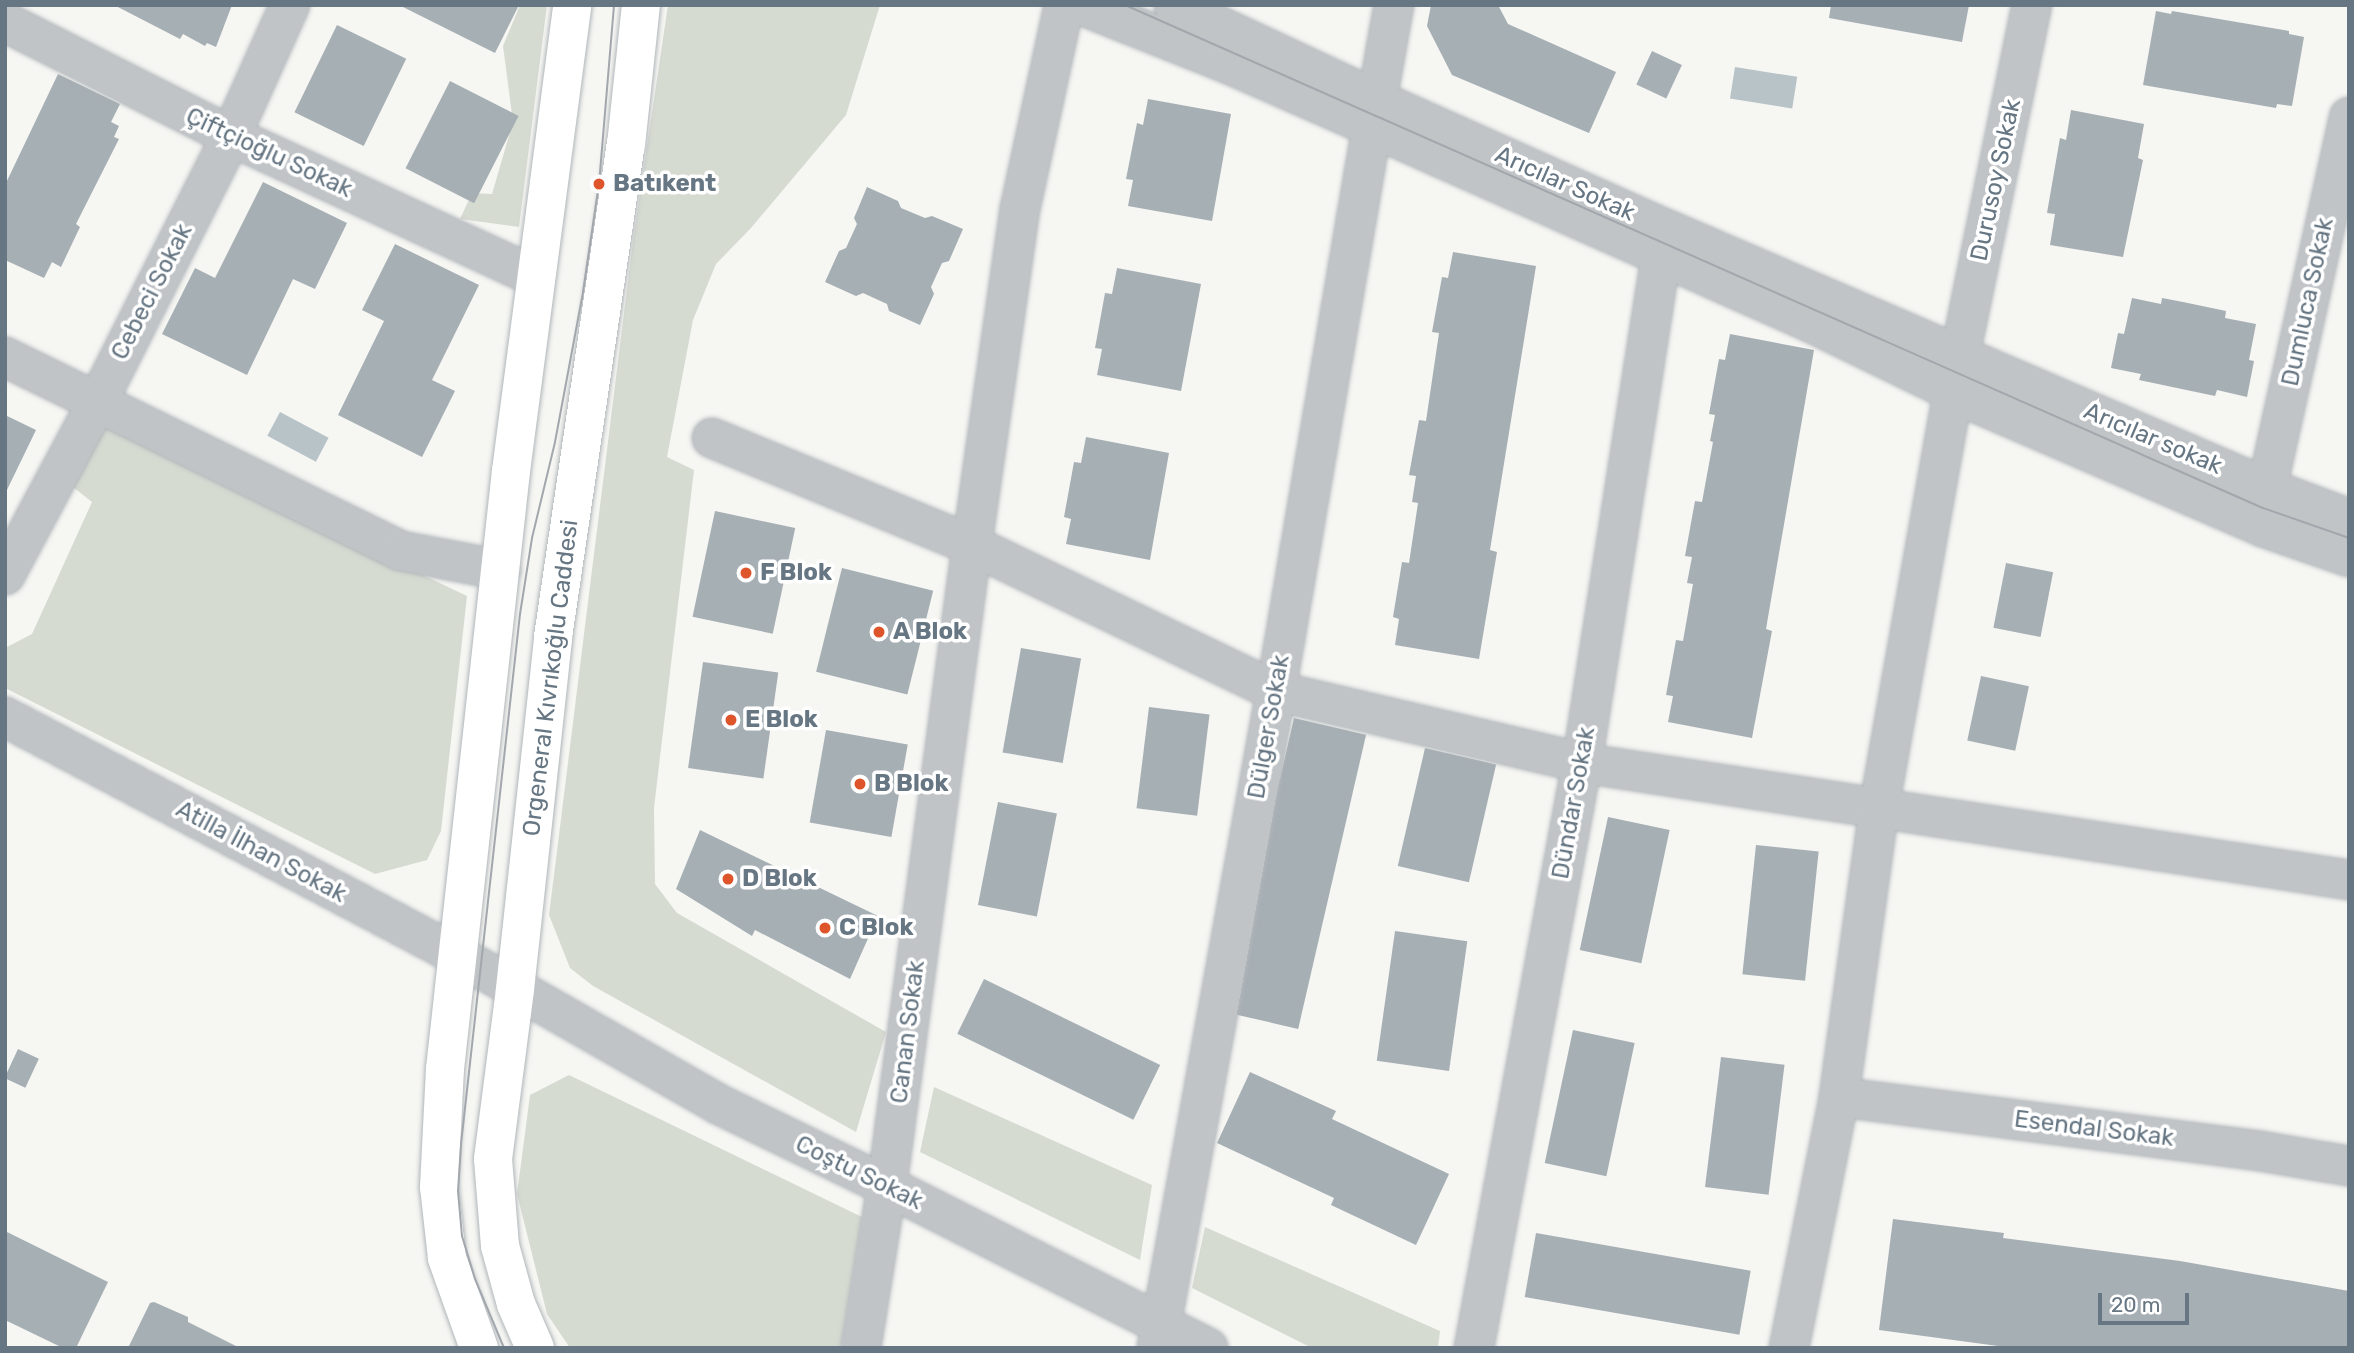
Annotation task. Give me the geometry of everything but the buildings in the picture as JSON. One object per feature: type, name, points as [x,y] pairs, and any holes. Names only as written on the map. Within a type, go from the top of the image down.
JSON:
[{"type":"main road","points":[[479,1348],[473,1340],[447,1258],[439,1186],[445,1069],[500,570],[572,5]]},
{"type":"main road","name":"Orgeneral Kıvrıkoğlu Caddesi","points":[[535,1348],[516,1304],[500,1246],[493,1159],[515,989],[553,637],[626,145],[640,5]]},
{"type":"street","name":"Cebeci Sokak","points":[[5,575],[97,403],[231,136],[290,5]]},
{"type":"street","name":"Canan Sokak","points":[[861,1348],[887,1186],[972,545],[1020,209],[1064,5]]},
{"type":"street","points":[[1081,5],[1227,63],[1374,114],[1661,257],[1810,321],[1957,373],[2263,527],[2349,557]]},
{"type":"street","name":"Arıcılar Sokak","points":[[1174,5],[1374,114],[1957,373]]},
{"type":"street","name":"Dülger Sokak","points":[[1158,1337],[1276,691],[1394,5]]},
{"type":"street","name":"Durusoy Sokak","points":[[1789,1348],[1839,1097],[1879,808],[1957,373],[2032,5]]},
{"type":"street","name":"Çiftçioğlu Sokak","points":[[5,22],[231,136],[536,277]]},
{"type":"street","name":"Dumluca Sokak","points":[[2267,488],[2349,117]]},
{"type":"street","name":"Dündar Sokak","points":[[1474,1348],[1582,763],[1661,257]]},
{"type":"street","points":[[5,357],[401,551],[500,570]]},
{"type":"street","name":"Arıcılar sokak","points":[[1957,373],[2349,519]]},
{"type":"street","points":[[712,438],[972,545],[1276,691],[1582,763],[2349,880]]},
{"type":"street","name":"Atilla İlhan Sokak","points":[[5,718],[457,955],[515,989]]},
{"type":"street","name":"Coştu Sokak","points":[[515,989],[718,1104],[887,1186],[1158,1337],[1208,1348]]},
{"type":"street","name":"Esendal Sokak","points":[[1839,1097],[2260,1151],[2349,1166]]},
{"type":"shaded area","points":[[520,5],[547,5],[519,227],[460,219],[472,193],[492,194],[513,122],[503,46]]},
{"type":"shaded area","points":[[668,5],[880,5],[846,115],[751,228],[716,264],[693,320],[667,457],[694,470],[654,808],[655,884],[677,913],[886,1032],[856,1132],[593,986],[570,968],[549,915],[633,241]]},
{"type":"shaded area","points":[[1735,67],[1797,77],[1792,108],[1730,99]]},
{"type":"shaded area","points":[[280,412],[329,438],[316,462],[267,436]]},
{"type":"shaded area","points":[[102,422],[467,596],[441,831],[427,860],[375,874],[5,688],[5,648],[32,634],[92,502],[73,487]]},
{"type":"shaded area","points":[[569,1075],[862,1217],[841,1348],[570,1348],[547,1314],[517,1194],[530,1095]]},
{"type":"shaded area","points":[[934,1087],[1152,1185],[1140,1260],[920,1152]]},
{"type":"shaded area","points":[[1205,1227],[1440,1331],[1438,1348],[1312,1348],[1192,1288]]},
{"type":"tram line","points":[[504,1348],[475,1279],[462,1236],[458,1191],[461,1144],[520,614],[532,538],[555,442],[583,292],[599,184],[614,5]]},
{"type":"tram line","points":[[1125,5],[2263,508],[2349,538]]},
{"type":"place","name":"Batıkent","points":[[599,184]]},
{"type":"place","name":"F Blok","points":[[746,573]]},
{"type":"place","name":"A Blok","points":[[879,632]]},
{"type":"place","name":"E Blok","points":[[731,720]]},
{"type":"place","name":"B Blok","points":[[860,784]]},
{"type":"place","name":"D Blok","points":[[728,879]]},
{"type":"place","name":"C Blok","points":[[825,928]]}]
